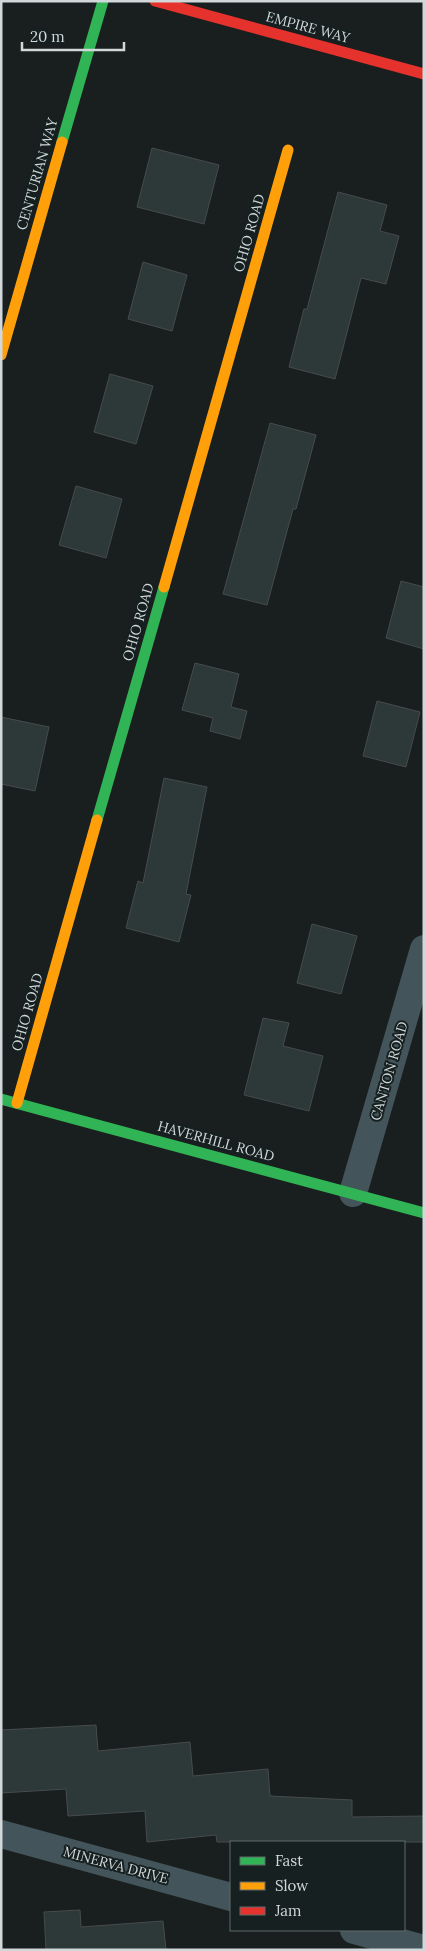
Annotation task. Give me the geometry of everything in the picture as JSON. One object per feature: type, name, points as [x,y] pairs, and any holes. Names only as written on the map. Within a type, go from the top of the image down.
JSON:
[{"type":"street","name":"CENTURIAN WAY","points":[[2,350],[102,1]]},
{"type":"street","name":"EMPIRE WAY","points":[[155,1],[424,74]]},
{"type":"street","name":"OHIO ROAD","points":[[17,1103],[288,150]]},
{"type":"street","name":"CANTON ROAD","points":[[353,1193],[424,948]]},
{"type":"street","name":"HAVERHILL ROAD","points":[[1,1099],[424,1213]]},
{"type":"street","name":"MINERVA DRIVE","points":[[1,1834],[230,1896]]},
{"type":"street","points":[[358,1931],[424,1948]]},
{"type":"building","points":[[152,148],[219,165],[204,224],[137,207]]},
{"type":"building","points":[[338,192],[387,205],[380,231],[399,236],[386,284],[361,278],[335,379],[289,367],[304,309],[307,309]]},
{"type":"building","points":[[143,262],[187,275],[172,331],[128,319]]},
{"type":"building","points":[[110,374],[153,386],[136,444],[94,432]]},
{"type":"building","points":[[270,423],[316,435],[296,509],[293,509],[267,605],[223,594]]},
{"type":"building","points":[[76,486],[122,499],[106,558],[59,545]]},
{"type":"building","points":[[401,581],[424,587],[424,649],[386,638]]},
{"type":"building","points":[[195,663],[239,674],[231,707],[247,711],[240,739],[210,731],[213,718],[182,710]]},
{"type":"building","points":[[377,701],[420,712],[406,767],[363,756]]},
{"type":"building","points":[[1,717],[49,727],[35,791],[1,784]]},
{"type":"building","points":[[164,778],[207,787],[186,894],[191,895],[179,942],[126,928],[138,881],[143,883]]},
{"type":"building","points":[[312,924],[357,936],[341,994],[297,983]]},
{"type":"building","points":[[263,1018],[289,1023],[283,1046],[323,1056],[309,1111],[244,1095]]},
{"type":"building","points":[[96,1725],[98,1751],[190,1742],[193,1776],[268,1769],[270,1796],[352,1800],[352,1817],[424,1816],[424,1842],[217,1842],[216,1835],[147,1842],[145,1811],[68,1816],[66,1789],[1,1793],[1,1730]]},
{"type":"building","points":[[80,1910],[81,1927],[163,1921],[166,1950],[46,1950],[44,1912]]},
{"type":"traffic: fast","points":[[62,142],[103,1]]},
{"type":"traffic: fast","points":[[97,820],[164,587]]},
{"type":"traffic: fast","points":[[1,1099],[424,1213]]},
{"type":"traffic: slow","points":[[1,355],[62,142]]},
{"type":"traffic: slow","points":[[164,587],[288,150]]},
{"type":"traffic: slow","points":[[17,1103],[97,820]]},
{"type":"traffic: jam","points":[[155,1],[424,74]]}]
